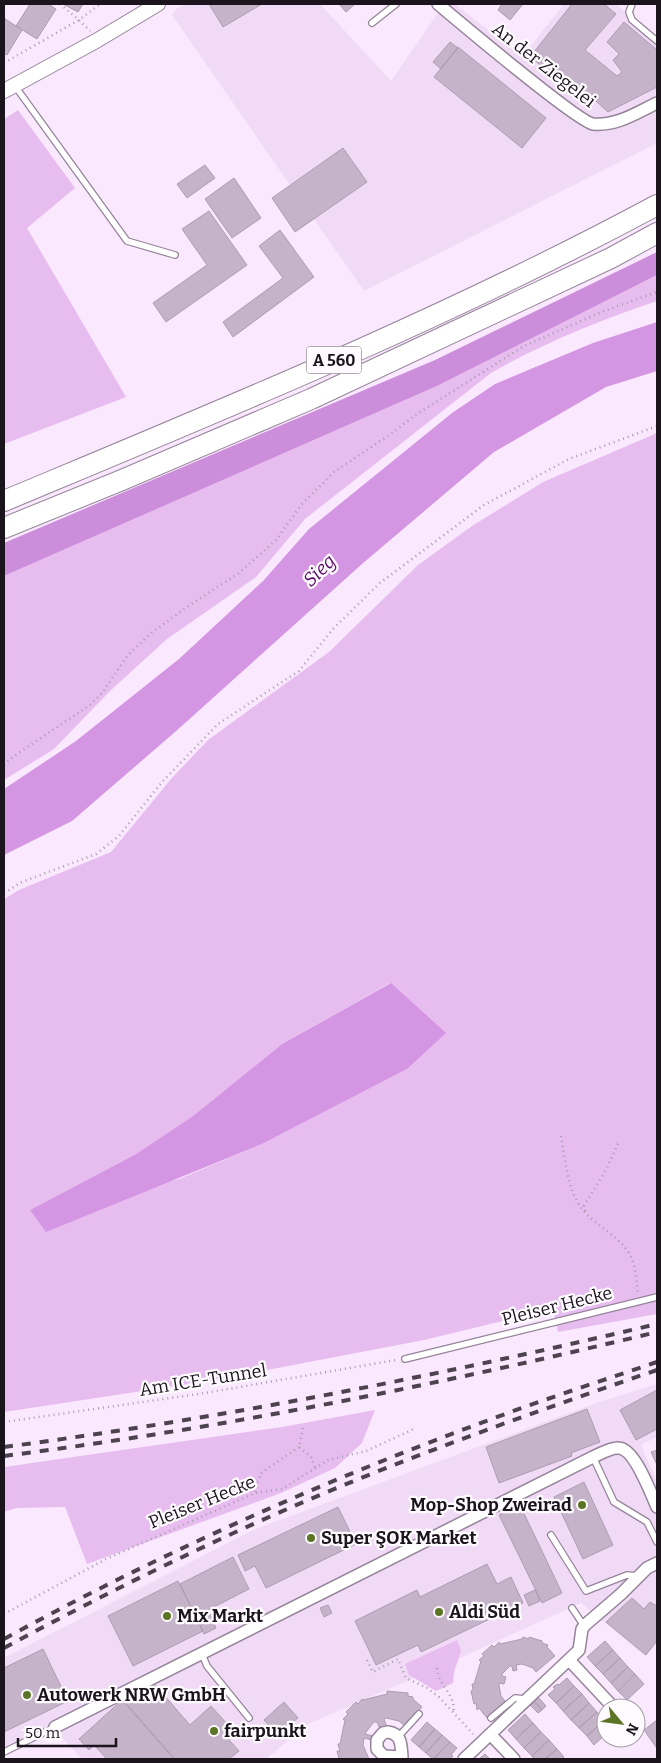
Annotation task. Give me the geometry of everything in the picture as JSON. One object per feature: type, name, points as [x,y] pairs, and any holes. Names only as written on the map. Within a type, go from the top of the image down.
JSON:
[{"type":"highway","name":"A 560","points":[[4,501],[454,307],[610,231],[657,205]]},
{"type":"highway","name":"A 560","points":[[4,528],[311,399],[611,258],[657,234]]},
{"type":"highway","points":[[611,258],[657,241]]},
{"type":"street","points":[[9,88],[96,41],[158,4]]},
{"type":"street","name":"An der Ziegelei","points":[[443,5],[562,104],[590,124],[615,123],[657,103]]},
{"type":"street","points":[[55,1727],[593,1457],[613,1449],[620,1448],[625,1450],[633,1459],[657,1507]]},
{"type":"street","points":[[464,1759],[579,1650],[582,1629],[585,1625],[621,1594],[647,1568],[657,1563]]},
{"type":"street","points":[[569,1660],[605,1698]]},
{"type":"street","points":[[383,1733],[392,1733],[398,1737],[403,1758],[384,1756],[377,1749],[377,1740],[383,1733]]},
{"type":"street","points":[[485,1738],[514,1759]]},
{"type":"lane","points":[[372,22],[396,4]]},
{"type":"lane","points":[[632,4],[629,12],[632,20],[657,40]]},
{"type":"lane","points":[[9,88],[127,241],[175,255]]},
{"type":"lane","name":"Pleiser Hecke","points":[[405,1359],[657,1297]]},
{"type":"lane","points":[[593,1457],[614,1502],[647,1522],[657,1542]]},
{"type":"lane","points":[[552,1535],[586,1591],[626,1575],[640,1576]]},
{"type":"lane","points":[[572,1608],[585,1625]]},
{"type":"lane","points":[[202,1654],[207,1666],[249,1718]]},
{"type":"lane","points":[[491,1718],[515,1698],[528,1699]]},
{"type":"lane","points":[[398,1737],[419,1714]]},
{"type":"lane","points":[[4,1752],[55,1727]]},
{"type":"path","points":[[60,4],[79,20]]},
{"type":"path","points":[[4,62],[79,20],[100,4]]},
{"type":"path","points":[[4,765],[14,756],[90,705],[102,692],[128,655],[150,634],[239,573],[276,540],[302,504],[334,472],[418,414],[524,346],[604,311],[657,292]]},
{"type":"path","points":[[4,893],[22,882],[96,854],[119,836],[162,782],[218,724],[300,671],[333,629],[380,584],[484,505],[569,459],[657,426]]},
{"type":"path","points":[[561,1136],[569,1178],[578,1202],[595,1223],[623,1244],[630,1254],[640,1302]]},
{"type":"path","points":[[585,1212],[584,1206],[619,1141]]},
{"type":"path","name":"Am ICE-Tunnel","points":[[4,1422],[205,1393],[405,1359]]},
{"type":"path","points":[[255,1493],[262,1473],[299,1447],[303,1428]]},
{"type":"path","name":"Pleiser Hecke","points":[[4,1614],[106,1559],[255,1493],[282,1489],[328,1460],[366,1451],[416,1428]]},
{"type":"path","points":[[299,1447],[311,1457],[315,1468]]},
{"type":"path","points":[[367,1660],[373,1672],[398,1660],[406,1678],[427,1688],[440,1698],[453,1713],[485,1738]]},
{"type":"path","points":[[437,1668],[439,1679],[452,1697],[453,1713]]},
{"type":"shaded area","points":[[186,4],[320,4],[391,81],[444,4],[455,4],[522,57],[564,4],[616,4],[657,39],[657,143],[364,291],[314,219],[367,181],[343,148],[290,185],[172,15],[176,9]]},
{"type":"shaded area","points":[[18,110],[75,188],[27,228],[126,397],[4,444],[4,119]]},
{"type":"shaded area","points":[[657,252],[657,275],[437,386],[4,576],[4,543],[435,360]]},
{"type":"shaded area","points":[[657,275],[657,301],[572,333],[491,373],[305,519],[256,577],[167,639],[110,691],[54,749],[4,780],[4,576],[437,386]]},
{"type":"shaded area","points":[[657,433],[657,1314],[558,1332],[553,1309],[424,1340],[215,1380],[4,1412],[4,899],[19,890],[111,852],[171,779],[208,740],[329,652],[418,565],[472,526],[543,482]],"holes":[[[390,983],[407,1069],[262,1144],[179,1179],[30,1210],[136,1154],[193,1116],[282,1044]]]},
{"type":"shaded area","points":[[657,1384],[657,1437],[641,1445],[657,1482],[657,1641],[645,1656],[581,1603],[308,1724],[266,1759],[82,1759],[58,1733],[53,1723],[4,1748],[4,1658],[253,1530],[599,1402]]},
{"type":"shaded area","points":[[375,1410],[362,1443],[335,1468],[281,1493],[87,1564],[65,1507],[16,1508],[4,1512],[4,1467],[282,1427]]},
{"type":"shaded area","points":[[457,1640],[461,1651],[454,1672],[453,1683],[436,1691],[409,1675],[405,1664]]},
{"type":"water","name":"Sieg","points":[[657,322],[657,371],[606,387],[494,452],[362,564],[175,732],[72,821],[4,855],[4,789],[76,741],[179,659],[263,581],[309,529],[452,413],[495,384],[593,343]]},
{"type":"water","points":[[391,983],[446,1033],[407,1069],[262,1144],[46,1232],[30,1210],[136,1154],[193,1116],[282,1044]]},
{"type":"building","points":[[30,4],[48,4],[56,9],[37,39],[16,26]]},
{"type":"building","points":[[63,4],[83,4],[78,12]]},
{"type":"building","points":[[209,4],[262,4],[223,27]]},
{"type":"building","points":[[339,4],[355,4],[346,12]]},
{"type":"building","points":[[502,4],[523,4],[510,20],[498,10]]},
{"type":"building","points":[[572,4],[604,4],[616,14],[585,50],[617,76],[622,72],[613,60],[619,54],[607,42],[624,22],[657,50],[657,87],[608,112],[596,101],[592,105],[530,57]]},
{"type":"building","points":[[4,18],[22,30],[7,55],[4,53]]},
{"type":"building","points":[[450,42],[458,48],[441,69],[433,62]]},
{"type":"building","points":[[458,47],[546,118],[522,148],[434,77]]},
{"type":"building","points":[[343,148],[367,182],[295,232],[272,198]]},
{"type":"building","points":[[205,165],[215,178],[187,198],[177,184]]},
{"type":"building","points":[[234,178],[261,218],[232,238],[205,199]]},
{"type":"building","points":[[209,211],[247,265],[166,322],[153,303],[207,265],[182,229]]},
{"type":"building","points":[[280,230],[314,277],[233,337],[223,322],[283,278],[259,246]]},
{"type":"building","points":[[657,1390],[657,1429],[636,1440],[620,1410]]},
{"type":"building","points":[[587,1409],[600,1442],[571,1453],[572,1456],[499,1483],[486,1447]]},
{"type":"building","points":[[657,1450],[657,1465],[651,1452]]},
{"type":"building","points":[[584,1482],[613,1545],[583,1559],[554,1497]]},
{"type":"building","points":[[520,1505],[562,1593],[542,1603],[499,1515]]},
{"type":"building","points":[[338,1507],[356,1544],[266,1588],[255,1566],[245,1571],[238,1555]]},
{"type":"building","points":[[233,1557],[249,1589],[208,1610],[216,1628],[204,1634],[180,1584]]},
{"type":"building","name":"Aldi Süd","points":[[487,1564],[497,1584],[511,1577],[523,1603],[421,1652],[418,1645],[376,1665],[355,1621],[417,1590],[420,1597]]},
{"type":"building","points":[[178,1581],[203,1631],[133,1666],[108,1616]]},
{"type":"building","points":[[535,1590],[540,1601],[529,1606],[524,1595]]},
{"type":"building","points":[[632,1598],[644,1609],[650,1602],[657,1606],[657,1641],[646,1655],[606,1622]]},
{"type":"building","points":[[328,1605],[332,1613],[324,1617],[320,1608]]},
{"type":"building","points":[[523,1637],[542,1641],[542,1643],[548,1645],[547,1647],[555,1656],[536,1672],[533,1668],[522,1664],[516,1665],[517,1670],[513,1671],[512,1666],[510,1666],[502,1674],[502,1676],[506,1677],[504,1684],[499,1683],[501,1696],[505,1701],[487,1718],[479,1708],[477,1710],[471,1691],[473,1690],[472,1684],[474,1684],[481,1661],[479,1660],[484,1656],[482,1654],[492,1645],[494,1647],[499,1642],[500,1644],[522,1639]]},
{"type":"building","points":[[605,1641],[613,1650],[595,1666],[587,1657]]},
{"type":"building","points":[[43,1649],[68,1701],[4,1732],[4,1668]]},
{"type":"building","points":[[613,1650],[620,1658],[603,1674],[595,1666]]},
{"type":"building","points":[[620,1658],[628,1667],[611,1683],[603,1674]]},
{"type":"building","points":[[628,1667],[635,1674],[618,1691],[611,1683]]},
{"type":"building","points":[[635,1674],[644,1684],[629,1698],[625,1698],[618,1691]]},
{"type":"building","points":[[567,1678],[574,1686],[556,1703],[548,1695],[555,1689],[553,1687],[559,1685]]},
{"type":"building","points":[[155,1685],[190,1725],[211,1706],[236,1734],[229,1740],[239,1751],[229,1759],[175,1759],[123,1700]]},
{"type":"building","points":[[574,1686],[582,1694],[563,1711],[556,1703]]},
{"type":"building","points":[[387,1691],[408,1693],[408,1696],[413,1697],[422,1707],[405,1726],[399,1721],[386,1718],[384,1719],[387,1727],[380,1729],[377,1722],[374,1722],[365,1734],[373,1736],[372,1740],[364,1738],[363,1745],[369,1759],[339,1759],[337,1751],[340,1751],[338,1744],[340,1744],[345,1720],[343,1719],[348,1714],[346,1712],[356,1702],[358,1704],[362,1699],[387,1694]]},
{"type":"building","points":[[582,1694],[589,1703],[571,1720],[563,1711]]},
{"type":"building","points":[[538,1697],[546,1706],[542,1710],[534,1701]]},
{"type":"building","points":[[122,1700],[174,1759],[107,1759],[94,1745],[89,1750],[79,1739]]},
{"type":"building","points":[[534,1701],[542,1710],[538,1713],[530,1705]]},
{"type":"building","points":[[284,1702],[298,1718],[277,1735],[264,1720]]},
{"type":"building","points":[[589,1703],[596,1711],[579,1728],[571,1720]]},
{"type":"building","points":[[596,1713],[596,1728],[587,1736],[579,1728]]},
{"type":"building","points":[[525,1714],[533,1723],[516,1739],[508,1730]]},
{"type":"building","points":[[657,1720],[656,1747],[646,1733],[646,1728]]},
{"type":"building","points":[[427,1722],[435,1729],[419,1747],[411,1740]]},
{"type":"building","points":[[533,1723],[541,1732],[524,1748],[516,1739]]},
{"type":"building","points":[[596,1728],[596,1743],[594,1745],[587,1736]]},
{"type":"building","points":[[435,1729],[442,1735],[426,1753],[419,1747]]},
{"type":"building","points":[[541,1732],[549,1740],[532,1756],[524,1748]]},
{"type":"building","points":[[442,1735],[450,1742],[433,1759],[426,1753]]},
{"type":"building","points":[[549,1740],[557,1749],[545,1759],[534,1759],[532,1756]]},
{"type":"building","points":[[450,1742],[457,1748],[451,1755],[453,1756],[450,1759],[434,1759]]},
{"type":"building","points":[[557,1749],[564,1757],[562,1759],[545,1759]]},
{"type":"building","points":[[485,1754],[490,1759],[479,1759]]},
{"type":"railway","points":[[4,1447],[169,1423],[332,1394],[495,1361],[657,1324]]},
{"type":"railway","points":[[4,1456],[169,1432],[332,1403],[414,1387],[657,1332]]},
{"type":"railway","points":[[4,1639],[182,1548],[303,1494],[427,1443],[552,1397],[657,1362]]},
{"type":"railway","points":[[4,1648],[196,1550],[294,1506],[459,1440],[657,1370]]},
{"type":"place","name":"Mop-Shop Zweirad","points":[[582,1505]]},
{"type":"place","name":"Super ŞOK Market","points":[[311,1538]]},
{"type":"place","name":"Aldi Süd","points":[[439,1612]]},
{"type":"place","name":"Mix Markt","points":[[167,1616]]},
{"type":"place","name":"Autowerk NRW GmbH","points":[[27,1695]]},
{"type":"place","name":"fairpunkt","points":[[214,1731]]}]
